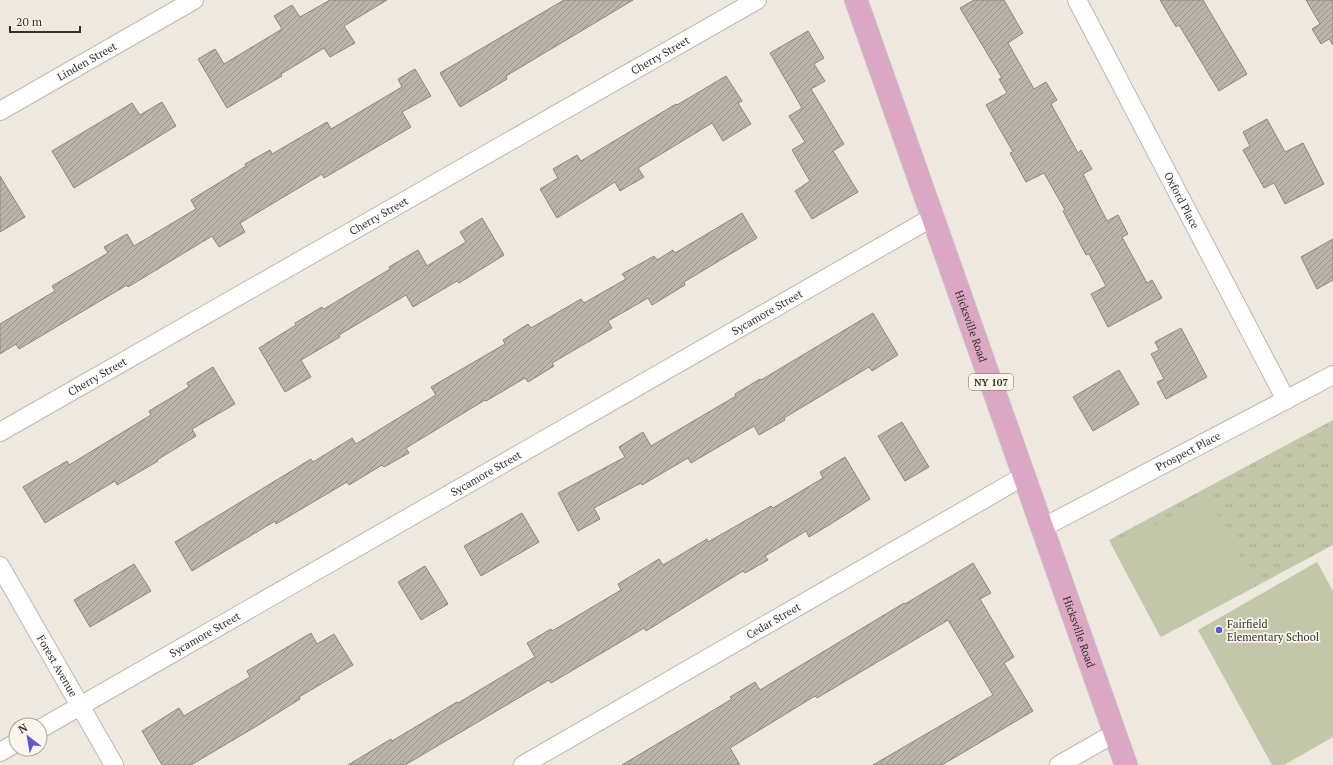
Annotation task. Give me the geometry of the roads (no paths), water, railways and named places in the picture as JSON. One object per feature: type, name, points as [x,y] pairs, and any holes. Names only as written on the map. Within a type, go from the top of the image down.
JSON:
[{"type":"main road","name":"Hicksville Road","points":[[856,0],[1126,765]]},
{"type":"street","name":"Linden Street","points":[[0,111],[194,0]]},
{"type":"street","name":"Cherry Street","points":[[0,432],[757,0]]},
{"type":"street","name":"Oxford Place","points":[[1077,0],[1286,400]]},
{"type":"street","name":"Sycamore Street","points":[[48,724],[933,217]]},
{"type":"street","name":"Prospect Place","points":[[1042,528],[1333,375]]},
{"type":"street","name":"Cedar Street","points":[[523,765],[1024,476]]},
{"type":"street","name":"Forest Avenue","points":[[0,566],[114,765]]},
{"type":"street","points":[[1059,765],[1115,733]]},
{"type":"place","name":"Fairfield Elementary School","points":[[1219,630]]}]
